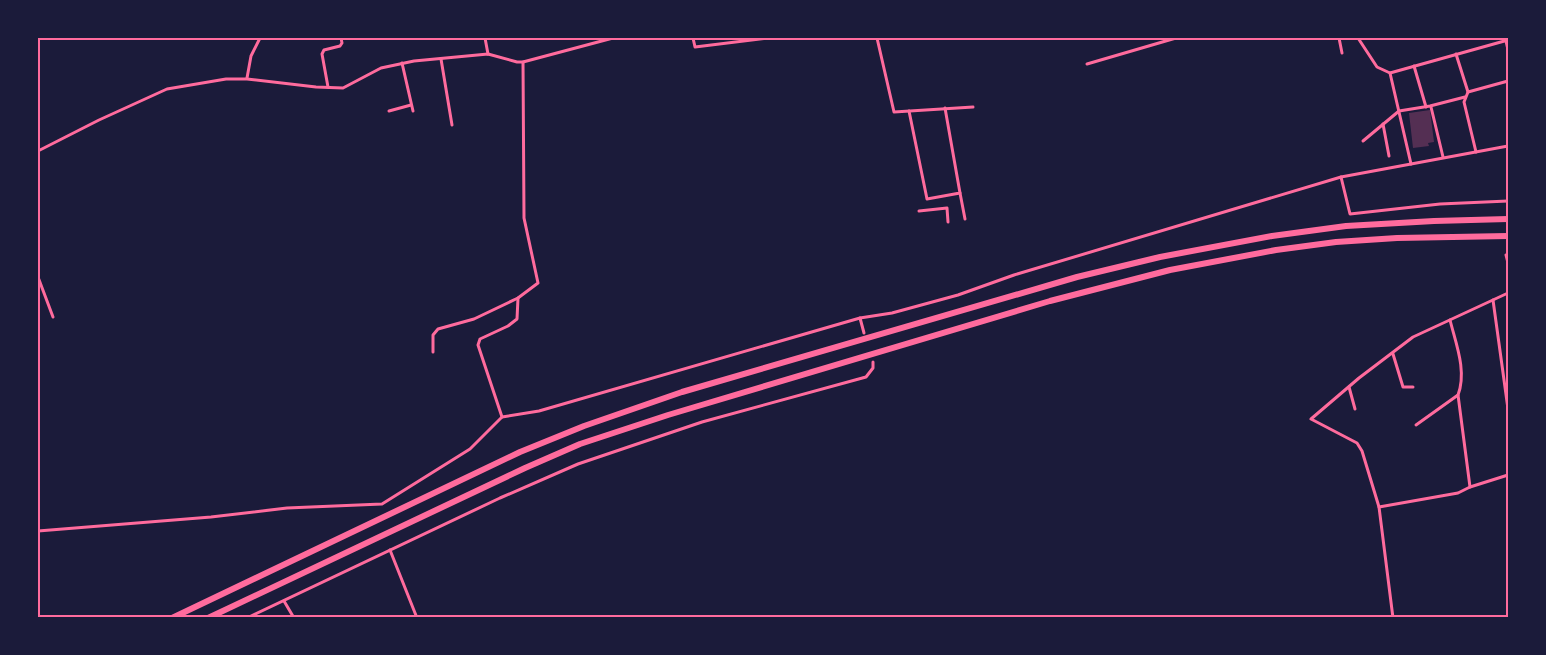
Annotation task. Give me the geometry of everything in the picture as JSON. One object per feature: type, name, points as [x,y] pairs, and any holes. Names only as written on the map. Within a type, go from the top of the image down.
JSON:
[{"type":"highway","points":[[172,618],[512,456],[584,426],[693,389],[1077,277],[1160,257],[1263,238],[1337,228],[1434,220],[1509,219]]},
{"type":"highway","points":[[208,618],[580,444],[723,398],[1151,274],[1276,250],[1336,242],[1387,238],[1509,236]]},
{"type":"street","points":[[247,79],[251,56],[260,38]]},
{"type":"street","points":[[328,87],[322,54],[324,50],[340,46],[341,38]]},
{"type":"street","points":[[485,38],[488,54]]},
{"type":"street","points":[[38,151],[166,89],[247,79],[343,88],[381,68],[402,63],[488,54],[523,62],[612,38]]},
{"type":"street","points":[[693,38],[695,47],[768,38]]},
{"type":"street","points":[[877,38],[894,112],[973,107]]},
{"type":"street","points":[[1087,63],[1176,38]]},
{"type":"street","points":[[1339,38],[1342,53]]},
{"type":"street","points":[[1358,38],[1377,67],[1390,73],[1507,41],[1509,50]]},
{"type":"street","points":[[1456,54],[1468,92]]},
{"type":"street","points":[[441,58],[452,126]]},
{"type":"street","points":[[433,352],[433,335],[438,329],[474,319],[518,298],[538,283],[524,218],[523,62]]},
{"type":"street","points":[[402,63],[413,111]]},
{"type":"street","points":[[1414,66],[1443,158]]},
{"type":"street","points":[[1390,73],[1411,164]]},
{"type":"street","points":[[1363,141],[1399,111],[1464,97],[1468,92],[1509,81]]},
{"type":"street","points":[[1464,97],[1476,152]]},
{"type":"street","points":[[390,111],[411,105]]},
{"type":"street","points":[[945,108],[965,219]]},
{"type":"street","points":[[909,111],[927,199],[960,193]]},
{"type":"street","points":[[1383,124],[1389,156]]},
{"type":"street","points":[[38,531],[211,517],[287,508],[382,504],[470,449],[502,417],[539,411],[860,318],[892,313],[958,295],[1014,275],[1341,177],[1509,146]]},
{"type":"street","points":[[1341,177],[1350,213],[1423,205],[1509,201]]},
{"type":"street","points":[[919,211],[946,208],[948,222]]},
{"type":"street","points":[[1506,255],[1509,263]]},
{"type":"street","points":[[38,277],[53,317]]},
{"type":"street","points":[[1393,618],[1379,507],[1371,474],[1362,451],[1357,444],[1311,419],[1413,337],[1509,293]]},
{"type":"street","points":[[502,417],[478,345],[480,339],[508,326],[517,319],[518,298]]},
{"type":"street","points":[[1493,300],[1509,409]]},
{"type":"street","points":[[860,318],[864,333]]},
{"type":"street","points":[[1450,320],[1461,373],[1462,385],[1458,395],[1470,487]]},
{"type":"street","points":[[1393,354],[1403,387],[1413,387]]},
{"type":"street","points":[[247,618],[578,464],[702,422],[866,376],[873,368],[873,362]]},
{"type":"street","points":[[1349,387],[1355,410]]},
{"type":"street","points":[[1416,425],[1458,395]]},
{"type":"street","points":[[1379,507],[1458,493],[1509,475]]},
{"type":"street","points":[[390,550],[417,618]]},
{"type":"street","points":[[284,601],[294,618]]},
{"type":"building","points":[[1430,110],[1434,142],[1428,143],[1429,146],[1413,148],[1409,113]]}]
